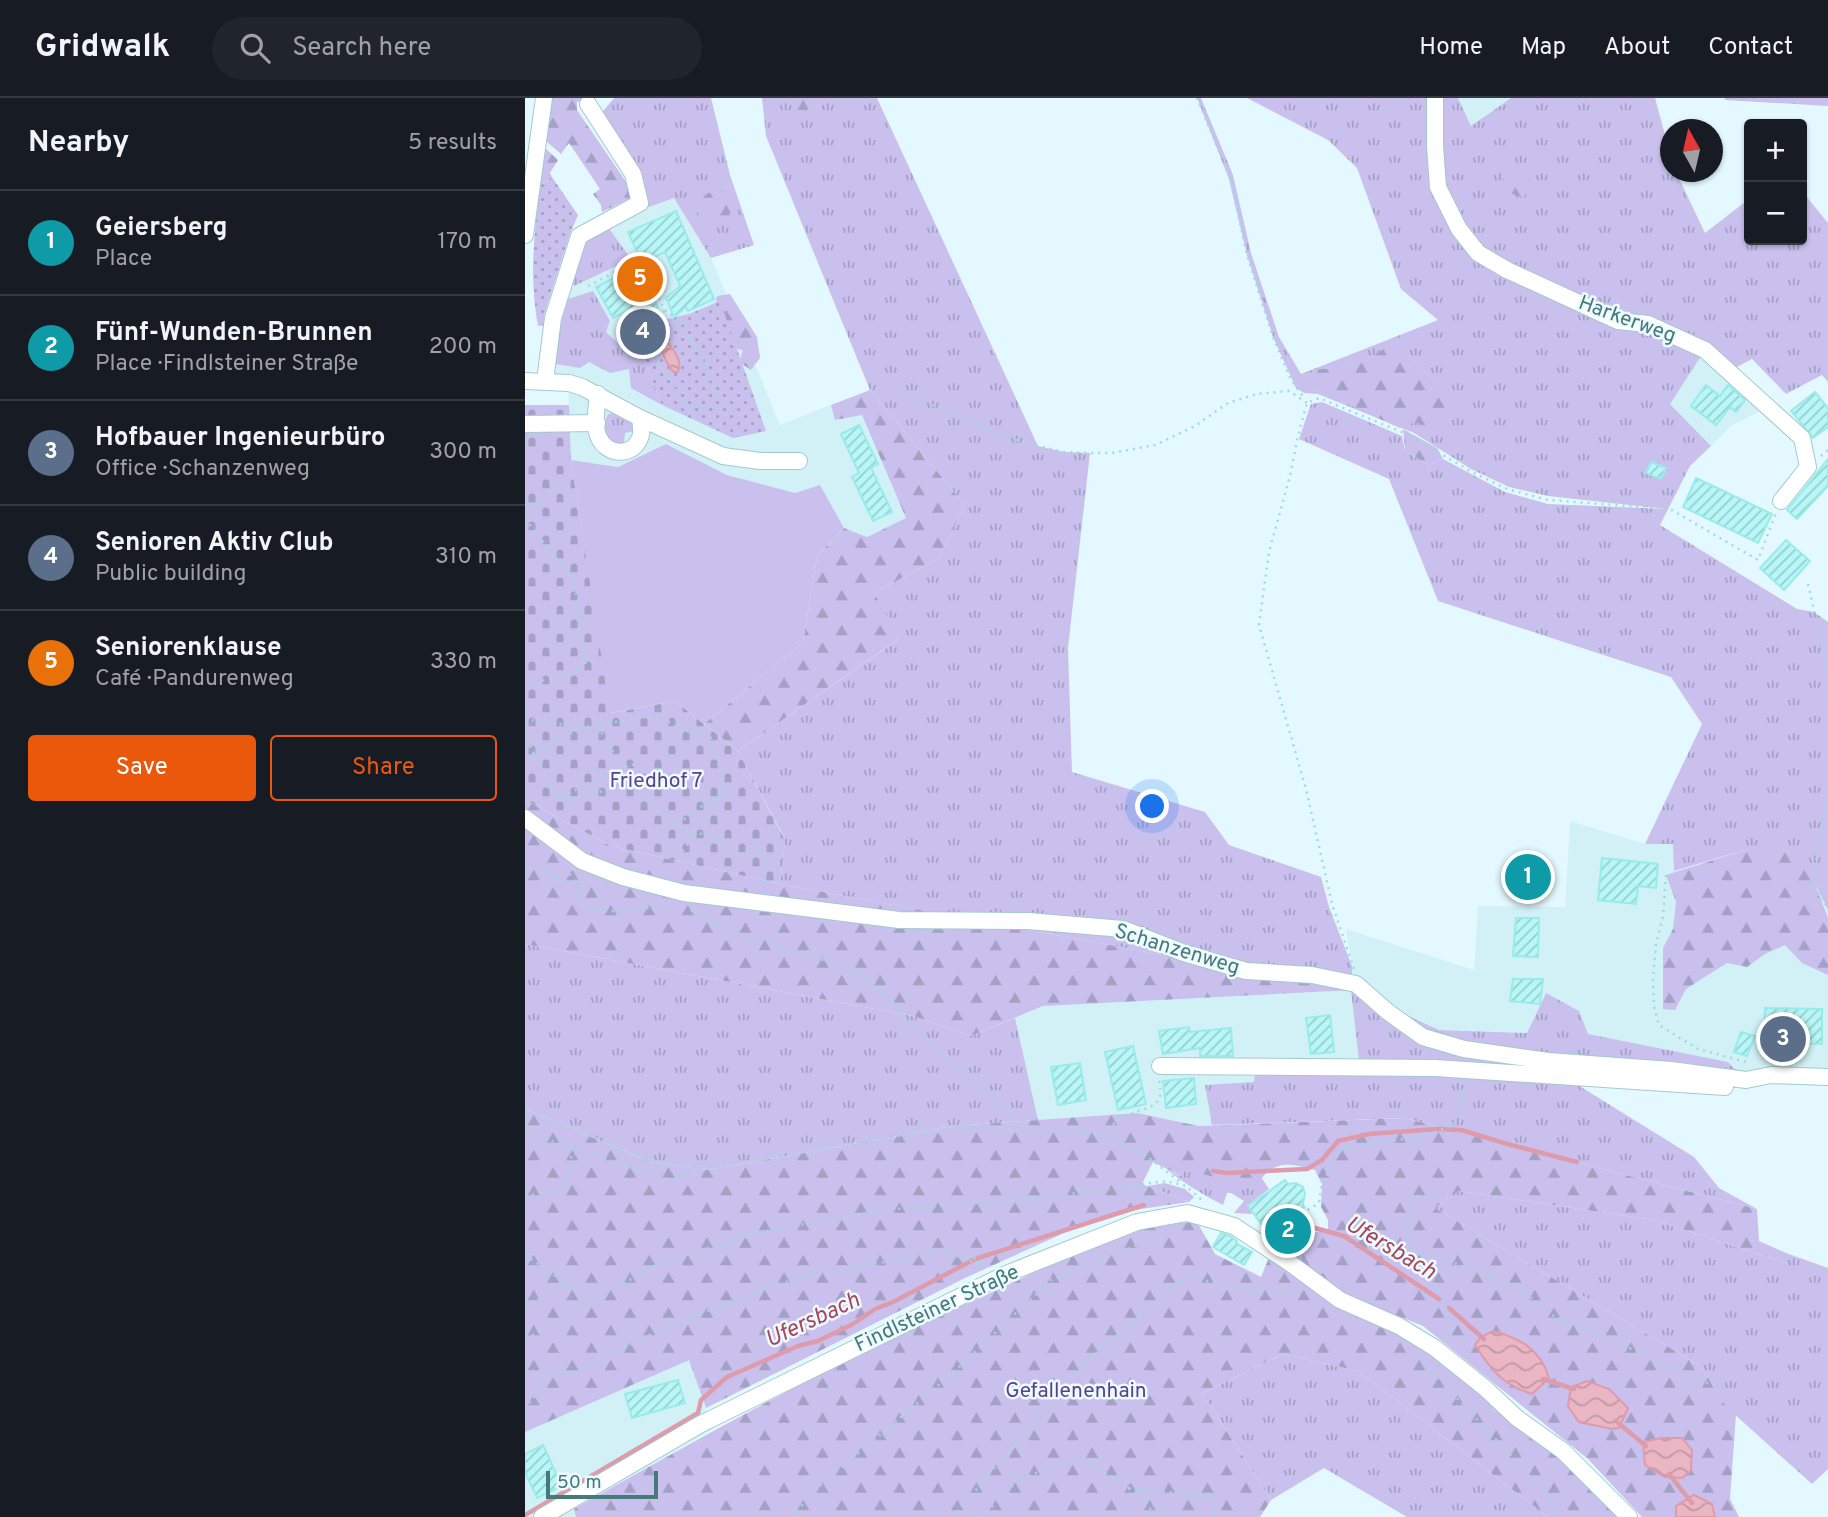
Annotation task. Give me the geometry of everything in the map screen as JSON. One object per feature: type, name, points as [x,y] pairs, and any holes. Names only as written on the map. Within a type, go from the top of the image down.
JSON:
[{"type":"street","points":[[525,235],[528,185],[544,98]]},
{"type":"street","name":"Harkerweg","points":[[1435,98],[1438,187],[1459,229],[1478,253],[1507,270],[1618,321],[1648,324],[1705,350],[1802,438],[1808,467],[1781,500]]},
{"type":"street","points":[[545,381],[553,318],[579,236],[640,203],[632,174],[588,104]]},
{"type":"street","points":[[525,381],[569,383],[598,394],[640,418],[723,456],[760,461],[799,461]]},
{"type":"street","points":[[598,394],[598,436],[610,450],[628,451],[640,439],[640,418]]},
{"type":"street","points":[[525,424],[597,423]]},
{"type":"street","name":"Schanzenweg","points":[[525,818],[582,861],[623,877],[684,894],[899,920],[1028,921],[1122,929],[1184,953],[1246,971],[1312,975],[1356,984],[1423,1037],[1464,1049],[1548,1061],[1671,1070],[1746,1080],[1771,1075],[1828,1077]]},
{"type":"street","points":[[1160,1066],[1435,1068],[1735,1088],[1746,1080]]},
{"type":"street","name":"Findlsteiner Straße","points":[[542,1517],[699,1424],[1006,1274],[1137,1222],[1162,1223],[1188,1213],[1234,1226],[1340,1300],[1399,1326],[1423,1341],[1485,1388],[1517,1418],[1563,1451],[1629,1517]]},
{"type":"path","points":[[1197,98],[1230,178],[1247,255],[1273,337],[1291,380],[1307,403],[1269,552],[1259,625],[1306,789],[1332,904],[1352,966],[1364,992]]},
{"type":"path","points":[[588,286],[636,261],[646,270],[664,309],[665,319],[656,347],[668,381],[688,407],[722,406],[689,335],[682,324],[664,309]]},
{"type":"path","points":[[906,394],[1021,442],[1064,452],[1090,453],[1112,453],[1155,445],[1195,426],[1228,403],[1257,394],[1289,391],[1307,403]]},
{"type":"path","points":[[1307,403],[1319,398],[1409,435],[1507,489],[1548,500],[1670,509],[1758,560],[1781,500]]},
{"type":"path","points":[[525,512],[562,485]]},
{"type":"path","points":[[525,519],[574,580],[586,667],[525,686]]},
{"type":"path","points":[[1808,584],[1828,671],[1828,699]]},
{"type":"path","points":[[525,719],[582,727],[660,715],[681,731],[709,733],[726,789]]},
{"type":"path","points":[[597,726],[624,766],[641,783]]},
{"type":"path","points":[[533,753],[582,727]]},
{"type":"path","points":[[525,733],[533,753],[559,798],[564,800],[641,783],[660,767]]},
{"type":"path","points":[[559,798],[624,766],[636,764]]},
{"type":"path","points":[[634,784],[674,826],[692,836],[707,832],[738,856],[751,846],[767,859],[759,902]]},
{"type":"path","points":[[674,826],[726,789]]},
{"type":"path","points":[[680,855],[726,789]]},
{"type":"path","points":[[1828,789],[1813,879],[1828,910]]},
{"type":"path","points":[[525,864],[578,886]]},
{"type":"path","points":[[566,867],[578,886],[579,898],[594,909],[675,907]]},
{"type":"path","points":[[578,886],[605,870]]},
{"type":"path","points":[[1666,875],[1663,917],[1656,944],[1653,978],[1654,1006],[1659,1025],[1698,1049],[1738,1059],[1771,1075]]},
{"type":"path","points":[[686,908],[732,931],[771,942],[870,979],[905,1014],[906,1019],[1027,1131]]},
{"type":"path","points":[[1103,1134],[1125,1116],[1152,1107],[1158,1101],[1161,1089],[1158,1077],[1160,1066]]},
{"type":"path","points":[[1263,1236],[1286,1226],[1319,1203],[1321,1188],[1335,1155],[1349,1146],[1424,1137],[1454,1124],[1468,1072]]},
{"type":"path","points":[[525,1109],[650,1161],[704,1169]]},
{"type":"path","points":[[525,1132],[669,1180],[704,1169],[952,1127],[1103,1134],[1145,1155],[1205,1202]]},
{"type":"path","points":[[525,1196],[562,1188],[571,1167],[571,1147]]},
{"type":"path","points":[[525,1336],[533,1335],[656,1265],[755,1233],[881,1210],[1042,1198],[1166,1181],[1186,1186]]},
{"type":"path","points":[[793,1517],[810,1494],[947,1378],[1051,1280],[1157,1237],[1162,1223],[1146,1199],[1130,1186]]},
{"type":"path","points":[[1433,1197],[1417,1196],[1407,1219],[1409,1249],[1441,1294],[1451,1329],[1448,1334],[1423,1341],[1416,1354],[1549,1497],[1557,1517]]},
{"type":"path","points":[[525,1371],[573,1373],[671,1324],[794,1279],[944,1251],[980,1262]]},
{"type":"path","points":[[1414,1255],[1435,1256],[1514,1285],[1555,1317],[1594,1331],[1686,1375],[1718,1387]]},
{"type":"path","points":[[966,1259],[971,1256],[1006,1274]]},
{"type":"path","points":[[526,1257],[591,1302]]},
{"type":"path","points":[[953,1517],[1080,1367],[1186,1276],[1262,1294],[1323,1286]]},
{"type":"path","points":[[525,1304],[567,1286]]},
{"type":"path","points":[[525,1409],[553,1373],[548,1370]]},
{"type":"path","points":[[982,1517],[1019,1479],[1081,1458],[1175,1517]]},
{"type":"path","points":[[1128,1488],[1215,1497],[1213,1517]]},
{"type":"path","points":[[1145,1499],[1155,1517]]},
{"type":"shaded area","points":[[1458,98],[1511,98],[1471,126]]},
{"type":"shaded area","points":[[674,198],[711,258],[780,425],[831,405],[836,420],[862,414],[906,518],[867,537],[844,528],[820,485],[795,493],[727,475],[666,444],[618,467],[571,460],[568,386],[544,386],[544,315],[570,234]]},
{"type":"shaded area","points":[[1703,353],[1764,409],[1731,426],[1711,446],[1670,404]]},
{"type":"shaded area","points":[[1570,821],[1645,844],[1673,844],[1675,871],[1748,849],[1813,879],[1828,910],[1828,1077],[1746,1080],[1728,1062],[1587,1034],[1579,1011],[1545,994],[1527,1033],[1439,1030],[1352,990],[1359,1061],[1282,1123],[1199,1126],[1137,1113],[1038,1120],[1015,1018],[1043,1006],[1352,966],[1346,929],[1474,970],[1478,906],[1565,907]]},
{"type":"shaded area","points":[[689,1359],[713,1429],[574,1509],[576,1517],[525,1517],[525,1432]]},
{"type":"green space","points":[[552,98],[589,98],[577,102],[577,110],[629,186],[631,198],[602,212],[601,205],[593,194],[600,189],[569,143],[561,154],[547,142]]},
{"type":"green space","points":[[614,98],[711,98],[730,175],[754,245],[711,258],[674,198],[646,208],[599,116]]},
{"type":"green space","points":[[762,98],[877,98],[1038,446],[1064,452],[1090,453],[1068,648],[1072,772],[1205,812],[1229,845],[1321,877],[1329,907],[1352,966],[1352,990],[1439,1030],[1527,1033],[1546,993],[1579,1011],[1588,1034],[1728,1062],[1746,1080],[1735,1088],[1436,1062],[1359,1061],[1351,990],[780,884],[785,839],[738,751],[899,639],[874,593],[939,558],[965,505],[870,390],[766,136]]},
{"type":"green space","points":[[817,98],[806,111],[796,110],[794,102]]},
{"type":"green space","points":[[1197,98],[1201,98],[1233,175],[1251,253],[1279,337],[1301,374],[1438,320],[1401,289],[1357,168],[1328,140],[1247,98],[1433,98],[1436,188],[1477,254],[1633,325],[1703,353],[1670,404],[1711,446],[1690,466],[1660,525],[1797,609],[1814,612],[1828,622],[1828,910],[1813,880],[1805,882],[1748,849],[1674,871],[1673,844],[1645,844],[1702,724],[1671,677],[1438,601],[1389,479],[1299,439],[1311,404],[1322,402],[1402,436],[1405,451],[1429,465],[1443,459],[1505,492],[1548,504],[1666,509],[1548,496],[1509,487],[1471,469],[1414,433],[1318,394],[1304,393],[1296,388],[1273,337],[1247,255],[1229,179]],"holes":[[[1396,341],[1423,371],[1442,386],[1361,409],[1311,388],[1315,370],[1359,363]]]},
{"type":"green space","points":[[1439,98],[1458,98],[1471,126],[1511,98],[1655,98],[1661,119],[1660,182],[1681,182],[1705,233],[1744,203],[1744,245],[1807,245],[1807,197],[1828,223],[1828,382],[1822,375],[1786,394],[1752,359],[1735,368],[1618,319],[1480,250],[1441,187]]},
{"type":"green space","points":[[1828,98],[1828,106],[1725,100]]},
{"type":"green space","points":[[544,147],[558,160],[550,173],[552,177],[540,186],[540,163]]},
{"type":"green space","points":[[1513,163],[1528,170],[1531,187],[1523,198],[1505,191],[1502,170]]},
{"type":"green space","points":[[552,177],[578,215],[544,315],[544,325],[538,326],[533,273],[536,221],[540,186]]},
{"type":"green space","points":[[728,191],[735,202],[725,225],[707,221],[691,208],[708,193]]},
{"type":"green space","points":[[608,227],[631,259],[574,286],[570,280],[586,238]]},
{"type":"green space","points":[[593,291],[610,321],[606,332],[623,348],[632,327],[662,405],[631,388],[629,369],[610,373],[589,362],[580,368],[555,364],[559,324],[568,299]]},
{"type":"green space","points":[[730,294],[757,337],[760,358],[751,370],[739,362],[743,350],[732,348],[716,300],[717,296]]},
{"type":"green space","points":[[720,301],[766,431],[733,438],[662,405],[632,327],[689,314]]},
{"type":"green space","points":[[1396,340],[1423,371],[1443,386],[1449,409],[1430,428],[1415,422],[1400,428],[1311,388],[1308,377],[1315,369],[1340,368],[1359,363]]},
{"type":"green space","points":[[870,390],[965,505],[939,558],[874,593],[900,638],[738,751],[704,724],[803,642],[817,556],[844,528],[867,537],[906,518],[862,415],[835,420],[831,405]]},
{"type":"green space","name":"Friedhof 7","points":[[525,405],[569,405],[571,460],[611,713],[675,701],[738,751],[785,840],[780,884],[611,846],[525,800]]},
{"type":"green space","points":[[616,413],[632,421],[634,431],[625,433],[624,444],[609,444],[605,432],[604,425],[608,414]]},
{"type":"green space","points":[[1403,429],[1437,448],[1443,459],[1429,465],[1405,451]]},
{"type":"green space","points":[[666,444],[727,475],[795,493],[820,485],[844,528],[817,556],[803,642],[704,724],[675,701],[610,713],[571,460],[618,467]]},
{"type":"green space","points":[[525,800],[611,846],[780,884],[1352,990],[1043,1006],[971,1036],[913,1016],[525,944]]},
{"type":"green space","points":[[1748,849],[1785,851],[1813,879],[1828,918],[1828,975],[1802,963],[1785,945],[1765,954],[1747,967],[1727,963],[1686,989],[1675,1010],[1663,1009],[1663,948],[1673,929],[1676,902],[1666,875]]},
{"type":"green space","points":[[525,944],[913,1016],[971,1036],[1015,1018],[1038,1120],[953,1126],[707,1170],[650,1162],[525,1109]]},
{"type":"green space","points":[[1352,1069],[1589,1082],[1581,1087],[1694,1157],[1719,1188],[1757,1209],[1405,1118],[1212,1125],[1205,1085],[1254,1082],[1255,1072]]},
{"type":"green space","points":[[525,1109],[650,1162],[707,1170],[953,1126],[1137,1113],[1199,1126],[1405,1118],[1757,1209],[1759,1241],[1786,1253],[1786,1263],[1654,1220],[1459,1191],[1435,1208],[1702,1367],[1722,1402],[1736,1415],[1730,1499],[1739,1517],[1715,1517],[1712,1504],[1676,1506],[1676,1517],[1642,1517],[1588,1459],[1423,1326],[1343,1294],[1277,1246],[1287,1237],[1328,1230],[1328,1220],[1321,1207],[1322,1184],[1315,1170],[1296,1165],[1274,1168],[1255,1187],[1186,1170],[1181,1176],[1153,1162],[1142,1184],[1189,1202],[1134,1210],[1075,1228],[965,1278],[706,1408],[689,1360],[525,1432]],"holes":[[[1609,1389],[1628,1408],[1619,1428]]]},
{"type":"green space","points":[[1166,1169],[1180,1176],[1186,1170],[1261,1177],[1269,1189],[1248,1205],[1252,1214],[1234,1213],[1244,1201],[1227,1193],[1223,1205]]},
{"type":"green space","points":[[1165,1183],[1185,1189],[1194,1197],[1189,1202],[1147,1186]]},
{"type":"green space","points":[[1459,1191],[1654,1220],[1786,1263],[1786,1253],[1828,1268],[1828,1469],[1812,1484],[1722,1403],[1702,1367],[1435,1208]]},
{"type":"green space","name":"Gefallenenhain","points":[[1197,1222],[1215,1254],[1261,1277],[1270,1255],[1329,1302],[1419,1344],[1498,1405],[1621,1517],[1548,1517],[1358,1371],[1283,1354],[1202,1393],[1271,1500],[1260,1517],[576,1517],[574,1509],[679,1450],[785,1392],[948,1312],[1108,1238],[1151,1226]]},
{"type":"green space","points":[[1283,1354],[1358,1371],[1548,1517],[1407,1517],[1324,1468],[1271,1500],[1202,1393]]},
{"type":"water","points":[[666,340],[678,359],[678,372],[672,370],[664,355],[661,343]]},
{"type":"water","points":[[1493,1331],[1512,1337],[1528,1347],[1541,1360],[1549,1378],[1532,1394],[1505,1381],[1475,1345],[1481,1337]]},
{"type":"water","points":[[1587,1381],[1609,1389],[1628,1408],[1619,1428],[1579,1422],[1568,1406],[1571,1387]]},
{"type":"water","points":[[1661,1438],[1682,1438],[1692,1450],[1691,1471],[1682,1478],[1665,1477],[1645,1465],[1643,1442]]},
{"type":"water","points":[[1694,1495],[1712,1504],[1715,1517],[1676,1517],[1676,1506]]},
{"type":"building","points":[[676,211],[714,299],[688,311],[686,307],[674,317],[666,298],[680,286],[665,252],[642,263],[628,232]]},
{"type":"building","points":[[637,266],[658,307],[635,319],[631,309],[613,318],[596,287]]},
{"type":"building","points":[[1706,385],[1720,396],[1728,385],[1745,400],[1736,412],[1730,407],[1716,425],[1691,406]]},
{"type":"building","points":[[1815,392],[1828,408],[1828,427],[1813,438],[1791,411]]},
{"type":"building","points":[[859,425],[878,464],[871,468],[892,512],[873,521],[852,477],[859,473],[841,434]]},
{"type":"building","points":[[1828,459],[1828,486],[1797,519],[1787,510]]},
{"type":"building","points":[[1651,462],[1666,468],[1661,479],[1646,473]]},
{"type":"building","points":[[1696,478],[1772,514],[1758,543],[1683,507]]},
{"type":"building","points":[[1786,540],[1810,561],[1784,590],[1760,568]]},
{"type":"building","points":[[1602,858],[1658,864],[1656,888],[1638,886],[1636,904],[1598,900]]},
{"type":"building","points":[[1516,918],[1539,918],[1538,957],[1513,956]]},
{"type":"building","points":[[1513,979],[1543,979],[1540,1004],[1510,1001]]},
{"type":"building","points":[[1765,1008],[1822,1009],[1822,1044],[1764,1043]]},
{"type":"building","points":[[1330,1015],[1334,1052],[1311,1054],[1306,1018]]},
{"type":"building","points":[[1189,1027],[1190,1032],[1231,1028],[1233,1056],[1200,1056],[1200,1048],[1163,1054],[1159,1031]]},
{"type":"building","points":[[1741,1032],[1755,1036],[1747,1056],[1734,1052]]},
{"type":"building","points":[[1133,1046],[1146,1104],[1118,1110],[1105,1052]]},
{"type":"building","points":[[1080,1063],[1086,1100],[1058,1105],[1051,1067]]},
{"type":"building","points":[[1194,1078],[1196,1104],[1166,1108],[1163,1081]]},
{"type":"building","points":[[1285,1180],[1288,1184],[1296,1183],[1303,1187],[1304,1207],[1268,1233],[1248,1206]]},
{"type":"building","points":[[1221,1233],[1230,1236],[1236,1243],[1252,1252],[1244,1265],[1213,1247]]},
{"type":"building","points":[[678,1380],[685,1403],[632,1418],[625,1394]]},
{"type":"building","points":[[543,1445],[562,1486],[537,1498],[525,1472],[525,1454]]},
{"type":"waterway","points":[[1213,1171],[1227,1173],[1307,1169],[1322,1160],[1338,1141],[1369,1134],[1437,1129],[1461,1130],[1577,1162]]},
{"type":"waterway","name":"Ufersbach","points":[[525,1515],[698,1413],[701,1400],[727,1377],[798,1346],[818,1341],[975,1259],[1144,1205]]},
{"type":"waterway","name":"Ufersbach","points":[[1286,1246],[1315,1228],[1344,1236],[1439,1299]]},
{"type":"waterway","name":"Ufersbach","points":[[1449,1308],[1484,1339]]},
{"type":"waterway","name":"Ufersbach","points":[[1543,1379],[1574,1389]]},
{"type":"waterway","name":"Ufersbach","points":[[1617,1422],[1646,1446]]},
{"type":"waterway","name":"Ufersbach","points":[[1669,1474],[1692,1503]]},
{"type":"place","name":"Seniorenklause","points":[[640,279]]},
{"type":"place","name":"Senioren Aktiv Club","points":[[643,332]]},
{"type":"place","name":"Geiersberg","points":[[1528,877]]},
{"type":"place","name":"Hofbauer Ingenieurbüro","points":[[1783,1039]]},
{"type":"place","name":"Fünf-Wunden-Brunnen","points":[[1288,1231]]}]
